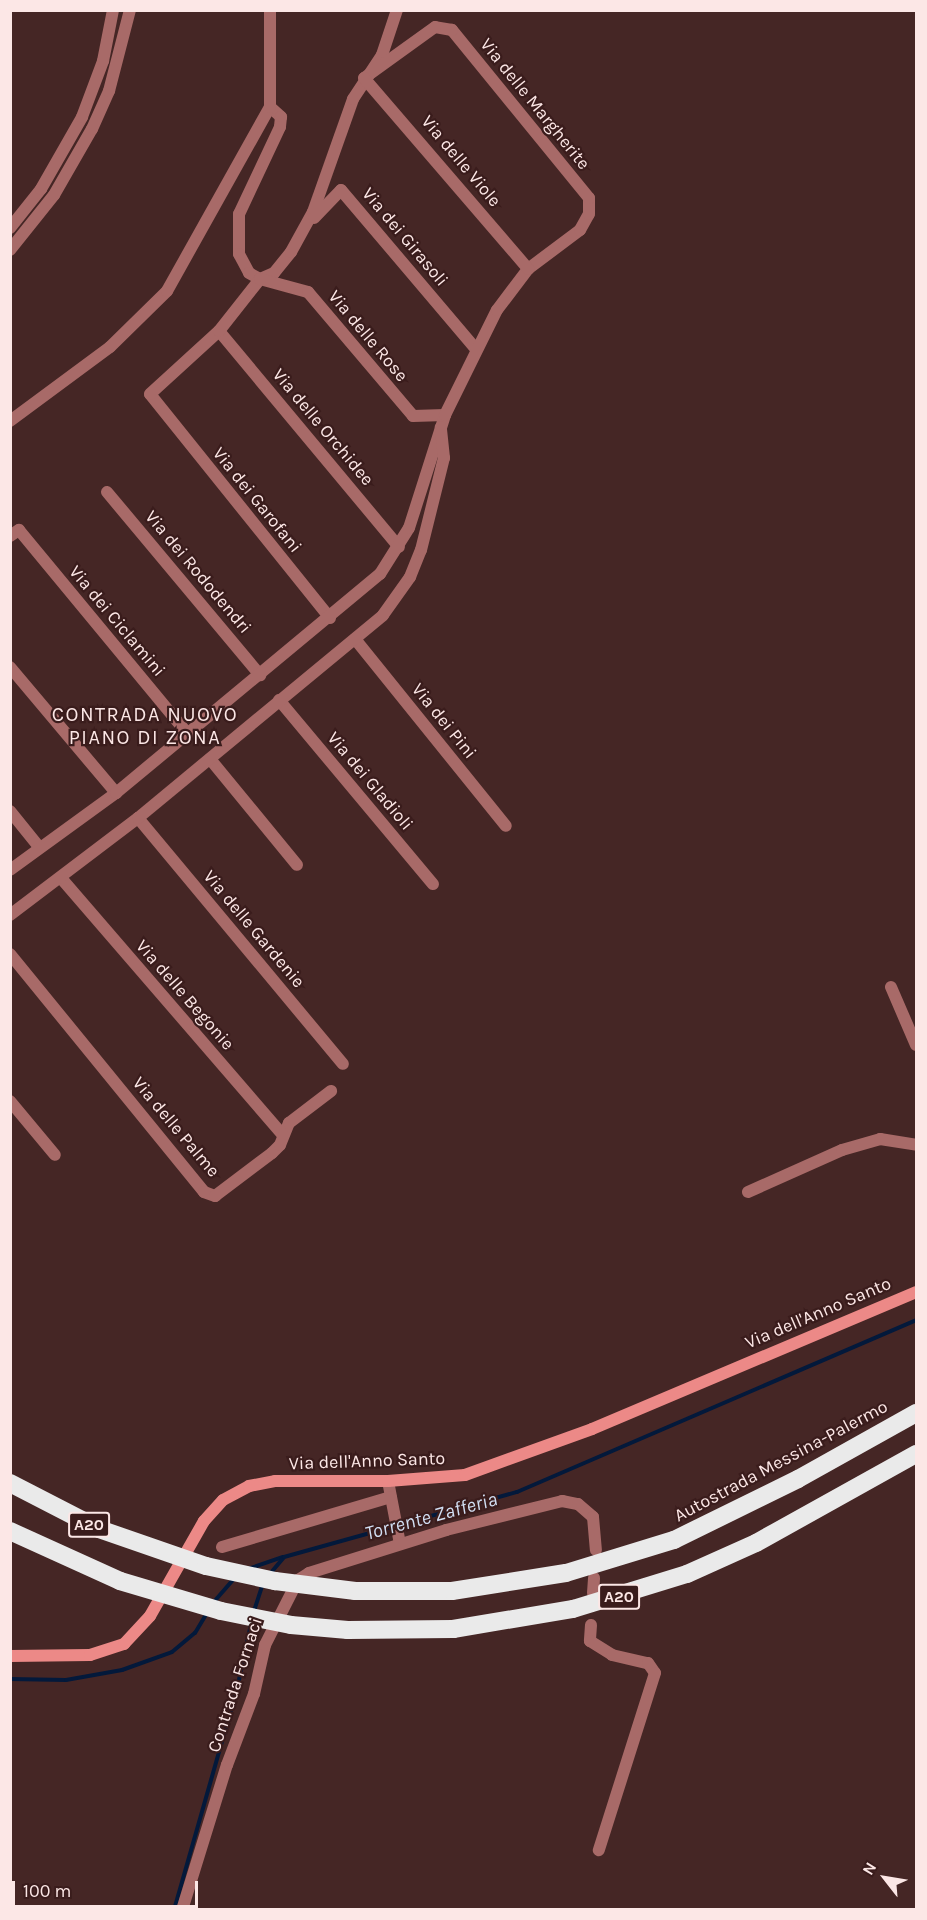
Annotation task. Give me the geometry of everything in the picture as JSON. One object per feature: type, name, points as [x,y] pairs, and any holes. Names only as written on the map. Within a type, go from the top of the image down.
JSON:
[{"type":"highway","name":"Autostrada Messina-Palermo","points":[[10,1483],[67,1515],[172,1556],[310,1586],[387,1593],[452,1591],[536,1579],[606,1563],[674,1540],[737,1511],[916,1413]]},
{"type":"highway","name":"A20","points":[[10,1531],[87,1569],[152,1592],[291,1625],[380,1631],[453,1629],[530,1618],[615,1599],[729,1556],[916,1454]]},
{"type":"street","points":[[10,228],[41,189],[82,117],[103,61],[113,10]]},
{"type":"street","points":[[10,250],[54,195],[92,129],[109,91],[130,10]]},
{"type":"street","points":[[10,421],[110,347],[166,291],[270,107],[270,10]]},
{"type":"street","points":[[219,331],[260,279],[274,273],[305,228],[364,78],[382,55],[398,10]]},
{"type":"street","name":"Via delle Margherite","points":[[364,78],[435,27],[452,30],[589,198],[589,214],[580,230],[528,269]]},
{"type":"street","name":"Via delle Viole","points":[[364,78],[528,269]]},
{"type":"street","points":[[260,279],[249,273],[239,254],[239,214],[280,128],[281,117],[270,107]]},
{"type":"street","name":"Via dei Girasoli","points":[[305,228],[341,189],[476,348]]},
{"type":"street","points":[[10,870],[116,793],[371,583],[399,547],[409,528],[443,420],[476,348],[497,310],[528,269]]},
{"type":"street","name":"Via delle Rose","points":[[260,279],[308,292],[413,416],[443,420]]},
{"type":"street","name":"Via dei Garofani","points":[[219,331],[150,394],[156,406],[330,618]]},
{"type":"street","name":"Via delle Orchidee","points":[[219,331],[399,547]]},
{"type":"street","points":[[10,915],[138,818],[383,615],[398,596],[421,550],[444,458],[443,420]]},
{"type":"street","name":"Via dei Rododendri","points":[[107,492],[260,675]]},
{"type":"street","name":"Via dei Ciclamini","points":[[15,533],[188,734]]},
{"type":"street","name":"Via dei Pini","points":[[355,639],[506,826]]},
{"type":"street","points":[[10,667],[116,793]]},
{"type":"street","name":"Via dei Gladioli","points":[[279,700],[433,884]]},
{"type":"street","points":[[210,759],[297,865]]},
{"type":"street","points":[[10,811],[39,847]]},
{"type":"street","name":"Via delle Gardenie","points":[[138,818],[343,1064]]},
{"type":"street","name":"Via delle Begonie","points":[[61,878],[283,1135]]},
{"type":"street","name":"Via delle Palme","points":[[10,954],[204,1192],[215,1196],[280,1145],[290,1123],[331,1091]]},
{"type":"street","points":[[891,987],[916,1045]]},
{"type":"street","points":[[10,1101],[55,1155]]},
{"type":"street","points":[[748,1192],[842,1150],[880,1139],[916,1145]]},
{"type":"street","name":"Via dell'Anno Santo","points":[[10,1656],[90,1655],[124,1644],[150,1616],[204,1521],[234,1493],[274,1481],[388,1482],[465,1474],[505,1462],[592,1429],[916,1292]]},
{"type":"street","points":[[388,1482],[399,1541]]},
{"type":"street","points":[[222,1547],[391,1498]]},
{"type":"street","name":"Contrada Fornaci","points":[[182,1910],[227,1765],[254,1694],[265,1645],[287,1597],[298,1580],[309,1573],[399,1541],[562,1501],[578,1504],[593,1517],[596,1550]]},
{"type":"street","points":[[593,1593],[594,1578]]},
{"type":"street","points":[[591,1625],[590,1641],[612,1655],[648,1663],[655,1673],[599,1850]]},
{"type":"waterway","name":"Torrente Zafferia","points":[[269,1575],[284,1557],[517,1492],[916,1320]]},
{"type":"waterway","points":[[248,1569],[283,1557]]},
{"type":"waterway","points":[[212,1604],[235,1578]]},
{"type":"waterway","name":"Torrente Zafferia","points":[[253,1614],[263,1584]]},
{"type":"waterway","points":[[10,1679],[66,1680],[122,1670],[172,1652],[195,1633],[207,1613]]},
{"type":"waterway","name":"Torrente Zafferia","points":[[174,1910],[237,1689],[251,1624]]},
{"type":"district","name":"CONTRADA NUOVO PIANO DI ZONA","points":[[145,726]]}]
